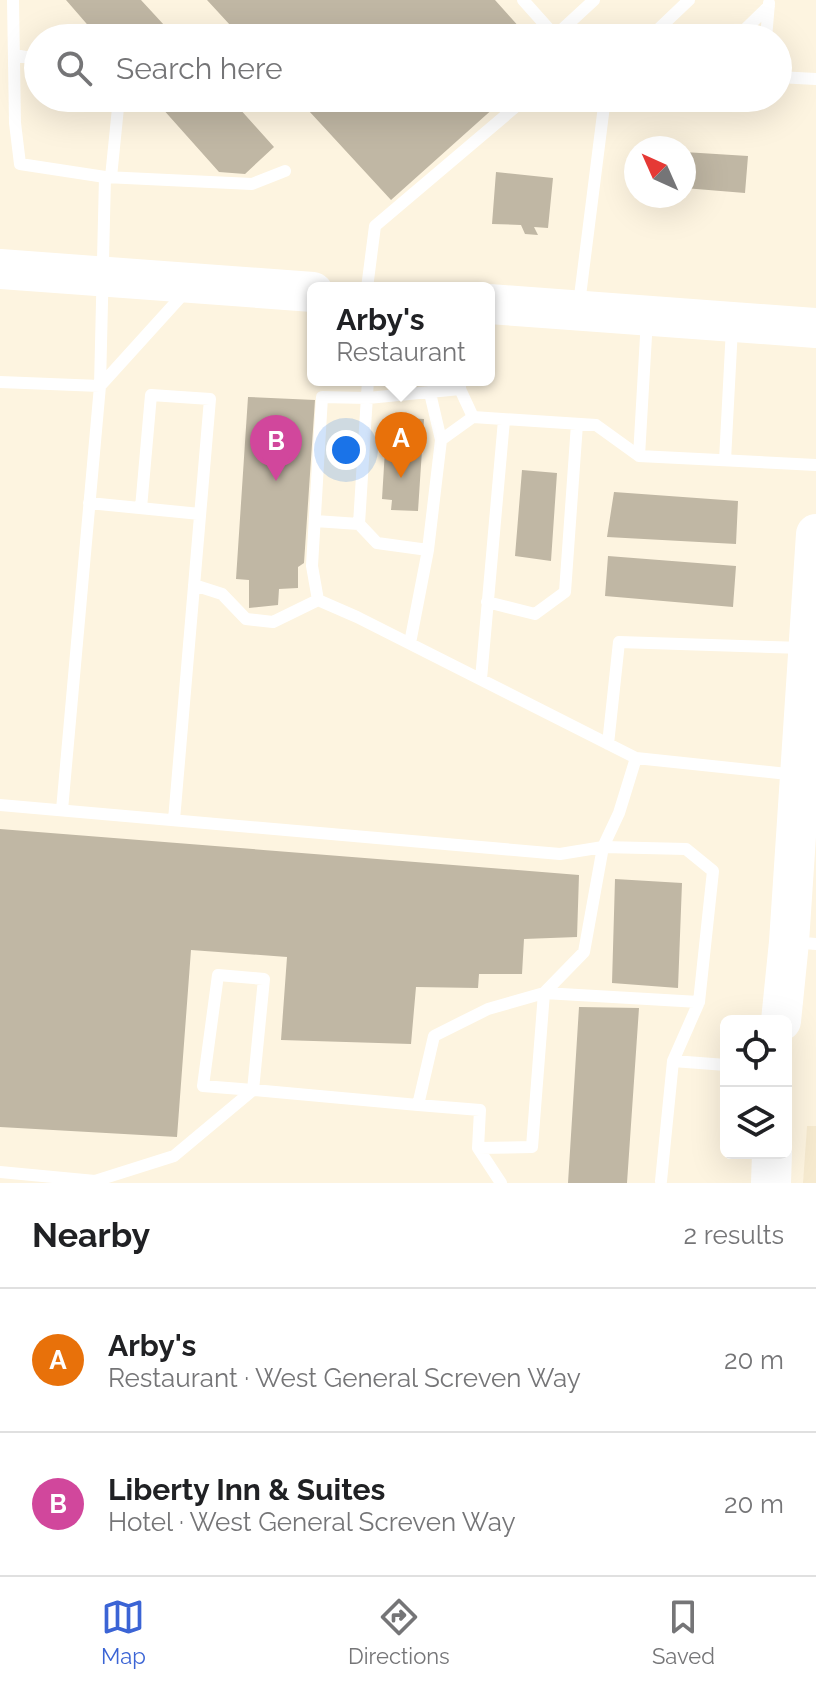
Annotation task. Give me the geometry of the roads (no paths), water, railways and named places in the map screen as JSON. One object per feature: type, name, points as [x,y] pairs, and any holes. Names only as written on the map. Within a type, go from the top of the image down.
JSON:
[{"type":"main road","points":[[0,269],[307,292]]},
{"type":"main road","points":[[495,304],[816,328]]},
{"type":"main road","points":[[783,1015],[802,943],[808,775],[808,648],[816,534]]},
{"type":"main road","points":[[771,1183],[772,1159]]},
{"type":"lane","points":[[13,0],[15,123],[20,164],[108,177],[252,184],[285,171]]},
{"type":"lane","points":[[523,0],[544,24]]},
{"type":"lane","points":[[569,24],[594,0]]},
{"type":"lane","points":[[664,24],[689,0]]},
{"type":"lane","points":[[749,24],[769,3]]},
{"type":"lane","points":[[767,24],[769,3]]},
{"type":"lane","points":[[14,55],[24,57]]},
{"type":"lane","points":[[792,78],[816,79]]},
{"type":"lane","points":[[62,810],[100,386],[108,177],[117,112]]},
{"type":"lane","points":[[368,282],[375,226],[509,112]]},
{"type":"lane","points":[[579,311],[603,112]]},
{"type":"lane","points":[[100,386],[193,283]]},
{"type":"lane","points":[[639,456],[647,316]]},
{"type":"lane","points":[[725,460],[732,322]]},
{"type":"lane","points":[[0,382],[100,386]]},
{"type":"lane","points":[[359,524],[368,386]]},
{"type":"lane","points":[[318,600],[312,566],[322,397],[368,398],[430,393],[456,386]]},
{"type":"lane","points":[[460,386],[473,417]]},
{"type":"lane","points":[[410,643],[428,550],[441,440],[430,393]]},
{"type":"lane","points":[[141,508],[151,395],[210,399],[174,820]]},
{"type":"lane","points":[[441,440],[473,417],[596,425],[639,456],[816,465]]},
{"type":"lane","points":[[481,679],[504,420]]},
{"type":"lane","points":[[487,602],[535,614],[565,592],[577,424]]},
{"type":"lane","points":[[89,503],[200,514]]},
{"type":"lane","points":[[315,521],[359,524],[377,543],[428,550]]},
{"type":"lane","points":[[194,585],[222,594],[246,619],[273,622],[318,600]]},
{"type":"lane","points":[[318,600],[410,643],[636,758],[808,775]]},
{"type":"lane","points":[[608,744],[619,642],[808,648]]},
{"type":"lane","points":[[478,1148],[532,1147],[544,993],[584,952],[603,847],[619,813],[636,758]]},
{"type":"lane","points":[[0,805],[560,854],[603,847],[686,849],[713,871],[699,1002],[673,1061],[661,1181]]},
{"type":"lane","points":[[0,1172],[95,1181],[174,1156],[253,1090],[264,979],[218,975],[203,1086],[253,1090],[418,1105],[480,1110],[478,1148],[501,1183]]},
{"type":"lane","points":[[418,1105],[434,1036],[488,1009],[544,993],[699,1002]]},
{"type":"lane","points":[[673,1061],[720,1065]]},
{"type":"place","name":"Arby's","points":[[401,478]]},
{"type":"place","name":"Liberty Inn & Suites","points":[[276,481]]}]
